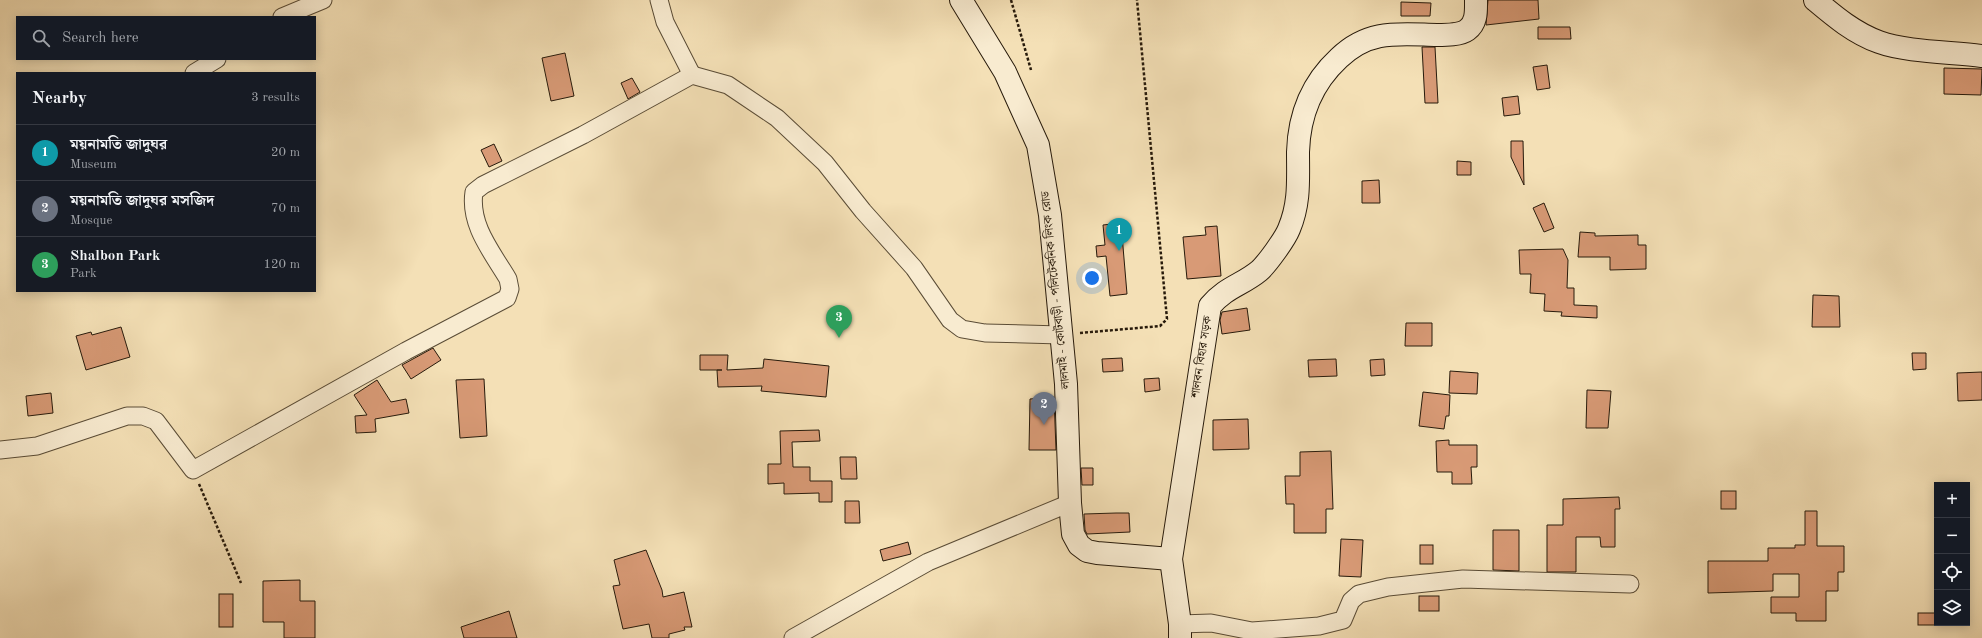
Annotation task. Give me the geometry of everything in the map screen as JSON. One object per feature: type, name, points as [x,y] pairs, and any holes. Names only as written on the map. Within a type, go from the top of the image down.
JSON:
[{"type":"main road","name":"লালমাই - কোটবাড়ী - পলিটেকনিক লিংক রোড","points":[[961,0],[1005,72],[1038,145],[1050,215],[1066,384],[1070,503],[1073,534],[1079,545],[1087,550],[1113,556],[1171,560]]},
{"type":"main road","name":"শালবন বিহার সড়ক","points":[[1171,560],[1210,306],[1220,294],[1259,270],[1289,230],[1299,196],[1298,150],[1304,109],[1317,82],[1338,58],[1358,42],[1391,33],[1446,35],[1466,31],[1473,24],[1476,16],[1476,0]]},
{"type":"main road","points":[[1815,0],[1838,19],[1879,42],[1900,47],[1982,56]]},
{"type":"main road","points":[[1171,560],[1180,631]]},
{"type":"street","points":[[284,16],[323,0]]},
{"type":"street","points":[[658,0],[665,22],[692,76]]},
{"type":"street","points":[[196,72],[215,60]]},
{"type":"street","points":[[0,450],[37,446],[127,416],[143,416],[156,421],[193,470],[406,351],[508,298],[510,289],[508,279],[475,221],[472,203],[474,192],[483,185],[583,135],[692,76],[728,85],[777,118],[820,158],[863,211],[914,268],[950,320],[962,329],[985,333],[1061,335]]},
{"type":"street","points":[[793,638],[928,562],[1070,503]]},
{"type":"street","points":[[1180,631],[1211,623],[1252,631],[1319,626],[1343,620],[1351,601],[1359,594],[1388,587],[1463,579],[1630,584]]},
{"type":"path","points":[[1011,0],[1031,70]]},
{"type":"path","points":[[1061,335],[1160,326],[1167,320],[1137,0]]},
{"type":"path","points":[[193,470],[241,583]]},
{"type":"building","points":[[1488,0],[1538,0],[1539,19],[1486,25]]},
{"type":"building","points":[[1401,2],[1431,3],[1430,16],[1401,16]]},
{"type":"building","points":[[1538,27],[1570,27],[1571,39],[1538,39]]},
{"type":"building","points":[[1422,47],[1435,47],[1438,103],[1425,103]]},
{"type":"building","points":[[565,53],[574,96],[551,101],[542,58]]},
{"type":"building","points":[[1547,65],[1550,88],[1537,90],[1533,67]]},
{"type":"building","points":[[1944,68],[1982,69],[1981,95],[1944,94]]},
{"type":"building","points":[[632,78],[640,92],[628,99],[621,83]]},
{"type":"building","points":[[1518,96],[1520,114],[1504,116],[1502,98]]},
{"type":"building","points":[[1511,141],[1523,141],[1524,185],[1511,157]]},
{"type":"building","points":[[494,144],[502,161],[489,167],[481,150]]},
{"type":"building","points":[[1457,161],[1471,162],[1471,175],[1457,175]]},
{"type":"building","points":[[1379,180],[1380,203],[1362,203],[1362,181]]},
{"type":"building","points":[[1544,203],[1554,228],[1544,232],[1533,208]]},
{"type":"building","points":[[1121,223],[1127,294],[1110,296],[1106,256],[1097,257],[1096,246],[1105,245],[1103,225]]},
{"type":"building","points":[[1217,226],[1221,276],[1187,279],[1183,237],[1206,235],[1205,227]]},
{"type":"building","points":[[1580,232],[1595,233],[1595,236],[1638,235],[1638,245],[1646,245],[1646,269],[1610,270],[1610,257],[1578,257]]},
{"type":"building","points":[[1563,249],[1568,260],[1567,288],[1574,288],[1574,305],[1597,306],[1597,318],[1561,316],[1562,312],[1544,311],[1545,294],[1530,293],[1531,274],[1520,274],[1519,250]]},
{"type":"building","points":[[1813,295],[1839,296],[1840,327],[1812,327]]},
{"type":"building","points":[[1247,308],[1250,330],[1222,334],[1220,320],[1222,312]]},
{"type":"building","points":[[1406,323],[1432,323],[1432,346],[1405,346]]},
{"type":"building","points":[[121,327],[130,357],[86,370],[76,336],[91,332],[92,335]]},
{"type":"building","points":[[433,348],[441,360],[411,379],[402,365]]},
{"type":"building","points":[[1912,353],[1926,353],[1926,369],[1913,370]]},
{"type":"building","points":[[700,355],[728,355],[727,370],[763,368],[764,359],[829,366],[826,397],[761,391],[762,386],[718,387],[717,370],[700,370]]},
{"type":"building","points":[[1122,358],[1123,371],[1103,372],[1102,359]]},
{"type":"building","points":[[1336,359],[1337,376],[1309,377],[1308,360]]},
{"type":"building","points":[[1384,359],[1385,375],[1371,376],[1370,360]]},
{"type":"building","points":[[1450,371],[1478,373],[1477,394],[1449,393]]},
{"type":"building","points":[[1982,372],[1982,400],[1958,401],[1957,373]]},
{"type":"building","points":[[1159,378],[1160,390],[1145,392],[1144,379]]},
{"type":"building","points":[[484,379],[487,436],[460,438],[456,380]]},
{"type":"building","points":[[377,380],[391,402],[406,399],[409,413],[375,419],[376,432],[356,433],[355,416],[367,415],[354,395]]},
{"type":"building","points":[[1587,390],[1611,391],[1608,428],[1586,428]]},
{"type":"building","points":[[1423,392],[1450,395],[1449,416],[1446,416],[1444,429],[1419,426]]},
{"type":"building","points":[[51,393],[53,413],[28,416],[26,396]]},
{"type":"building","points":[[1054,397],[1056,450],[1029,450],[1030,399]]},
{"type":"building","points":[[1248,419],[1249,449],[1213,450],[1213,420]]},
{"type":"building","points":[[819,430],[820,441],[792,442],[793,467],[810,467],[810,481],[832,481],[832,502],[819,502],[819,493],[784,494],[784,483],[768,484],[768,464],[781,464],[780,431]]},
{"type":"building","points":[[1449,440],[1449,445],[1477,445],[1477,467],[1471,467],[1472,484],[1452,484],[1452,472],[1437,472],[1436,441]]},
{"type":"building","points":[[1331,451],[1333,509],[1326,509],[1326,533],[1294,533],[1294,504],[1286,504],[1285,476],[1300,476],[1300,452]]},
{"type":"building","points":[[840,457],[856,457],[857,479],[841,479]]},
{"type":"building","points":[[1081,468],[1093,468],[1093,485],[1082,485]]},
{"type":"building","points":[[1721,491],[1736,491],[1736,509],[1721,509]]},
{"type":"building","points":[[1619,497],[1620,509],[1615,509],[1615,547],[1601,547],[1600,537],[1576,537],[1576,572],[1547,572],[1547,525],[1563,525],[1563,499]]},
{"type":"building","points":[[845,501],[859,501],[860,523],[845,523]]},
{"type":"building","points":[[1805,511],[1817,511],[1817,546],[1844,546],[1844,572],[1838,572],[1838,591],[1826,591],[1826,621],[1796,621],[1796,613],[1771,613],[1771,597],[1799,597],[1799,574],[1773,574],[1773,591],[1708,593],[1708,561],[1768,561],[1768,548],[1795,548],[1795,545],[1805,545]]},
{"type":"building","points":[[1129,513],[1130,532],[1087,534],[1085,530],[1084,514]]},
{"type":"building","points":[[1493,530],[1519,530],[1519,571],[1493,570]]},
{"type":"building","points":[[1341,539],[1363,540],[1361,577],[1339,576]]},
{"type":"building","points":[[908,542],[911,554],[883,561],[880,550]]},
{"type":"building","points":[[1420,545],[1433,545],[1433,564],[1420,564]]},
{"type":"building","points":[[646,550],[662,590],[663,597],[684,592],[692,627],[684,627],[685,630],[669,634],[669,638],[652,638],[649,624],[623,629],[613,586],[620,585],[614,560]]},
{"type":"building","points":[[300,580],[300,601],[315,601],[315,638],[284,638],[284,622],[263,622],[263,581]]},
{"type":"building","points":[[219,594],[233,594],[233,627],[219,627]]},
{"type":"building","points":[[1419,596],[1439,596],[1439,611],[1419,611]]},
{"type":"building","points":[[509,611],[517,638],[464,638],[461,627]]},
{"type":"building","points":[[1918,613],[1934,613],[1934,625],[1918,625]]},
{"type":"place","name":"ময়নামতি জাদুঘর","points":[[1119,251]]},
{"type":"place","name":"Shalbon Park","points":[[839,338]]},
{"type":"place","name":"ময়নামতি জাদুঘর মসজিদ","points":[[1044,425]]}]
